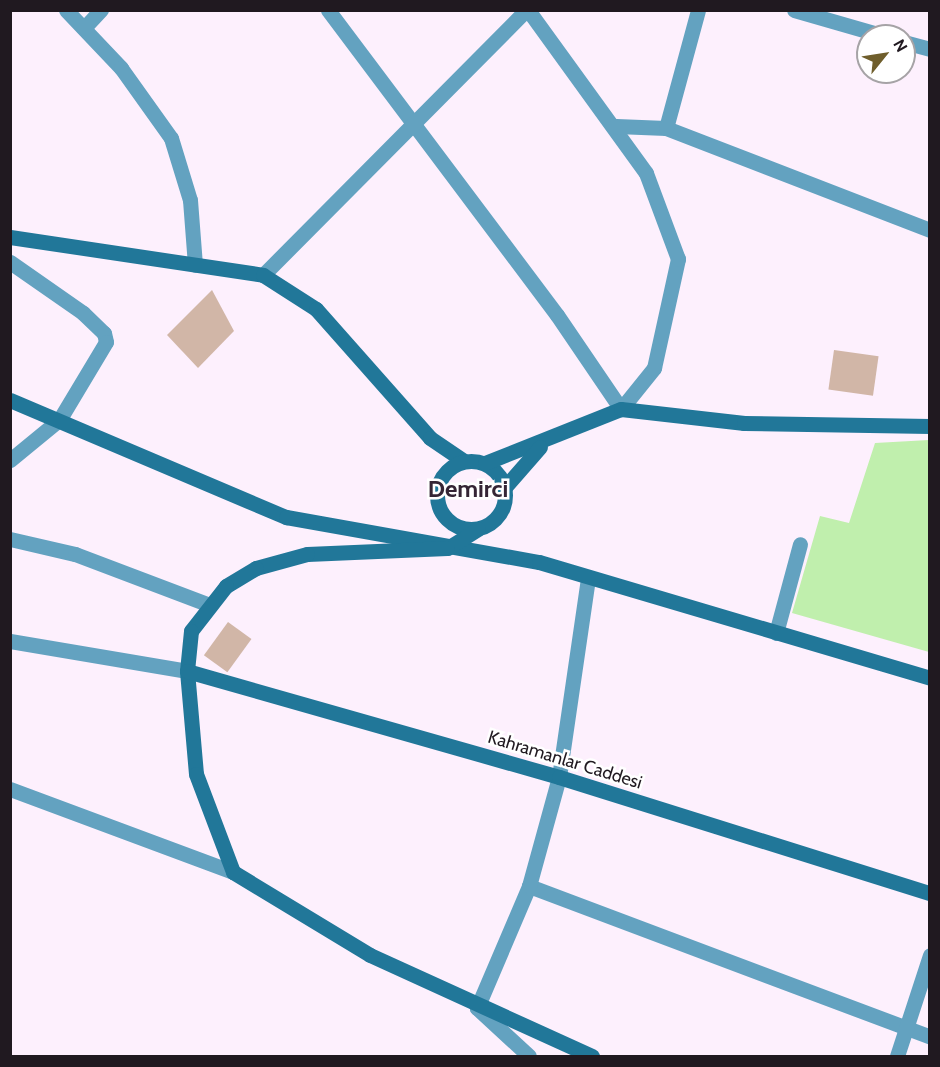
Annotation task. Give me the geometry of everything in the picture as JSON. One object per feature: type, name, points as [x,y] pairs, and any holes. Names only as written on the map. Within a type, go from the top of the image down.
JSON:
[{"type":"street","points":[[66,10],[121,68],[171,138],[190,200],[195,265]]},
{"type":"street","points":[[84,28],[101,10]]},
{"type":"street","points":[[328,10],[621,409],[744,423],[930,426]]},
{"type":"street","points":[[10,237],[263,275],[316,309],[430,438],[464,461],[485,463],[544,443],[621,409],[654,368],[678,259],[651,183],[616,126],[527,10],[412,122],[263,275]]},
{"type":"street","points":[[666,128],[698,10]]},
{"type":"street","points":[[794,10],[856,28]]},
{"type":"street","points":[[616,126],[666,128],[930,230]]},
{"type":"street","points":[[10,262],[105,333],[97,360],[60,419],[10,460]]},
{"type":"street","points":[[10,399],[60,419],[249,506],[447,548],[539,562],[930,678]]},
{"type":"street","points":[[232,872],[196,774],[187,671],[191,631],[226,586],[256,568],[307,554],[447,548],[497,518],[505,488],[544,443]]},
{"type":"street","points":[[464,461],[445,471],[437,502],[448,521],[478,529]]},
{"type":"street","points":[[485,463],[505,488]]},
{"type":"street","points":[[10,539],[75,554],[210,605]]},
{"type":"street","points":[[776,633],[800,544]]},
{"type":"street","points":[[477,1008],[529,886],[559,777],[588,577]]},
{"type":"street","points":[[10,641],[187,671]]},
{"type":"street","name":"Kahramanlar Caddesi","points":[[187,671],[559,777],[930,893]]},
{"type":"street","points":[[10,789],[232,872],[370,955],[477,1008],[592,1056]]},
{"type":"street","points":[[529,886],[930,1037]]},
{"type":"street","points":[[897,1056],[930,955]]},
{"type":"street","points":[[477,1008],[529,1056]]},
{"type":"green space","points":[[929,440],[929,652],[792,613],[820,516],[849,523],[875,443]]},
{"type":"building","points":[[212,290],[234,331],[198,368],[167,335]]},
{"type":"building","points":[[834,350],[879,356],[873,396],[828,390]]},
{"type":"building","points":[[228,622],[251,639],[227,672],[204,655]]},
{"type":"district","name":"Demirci","points":[[468,489]]}]
